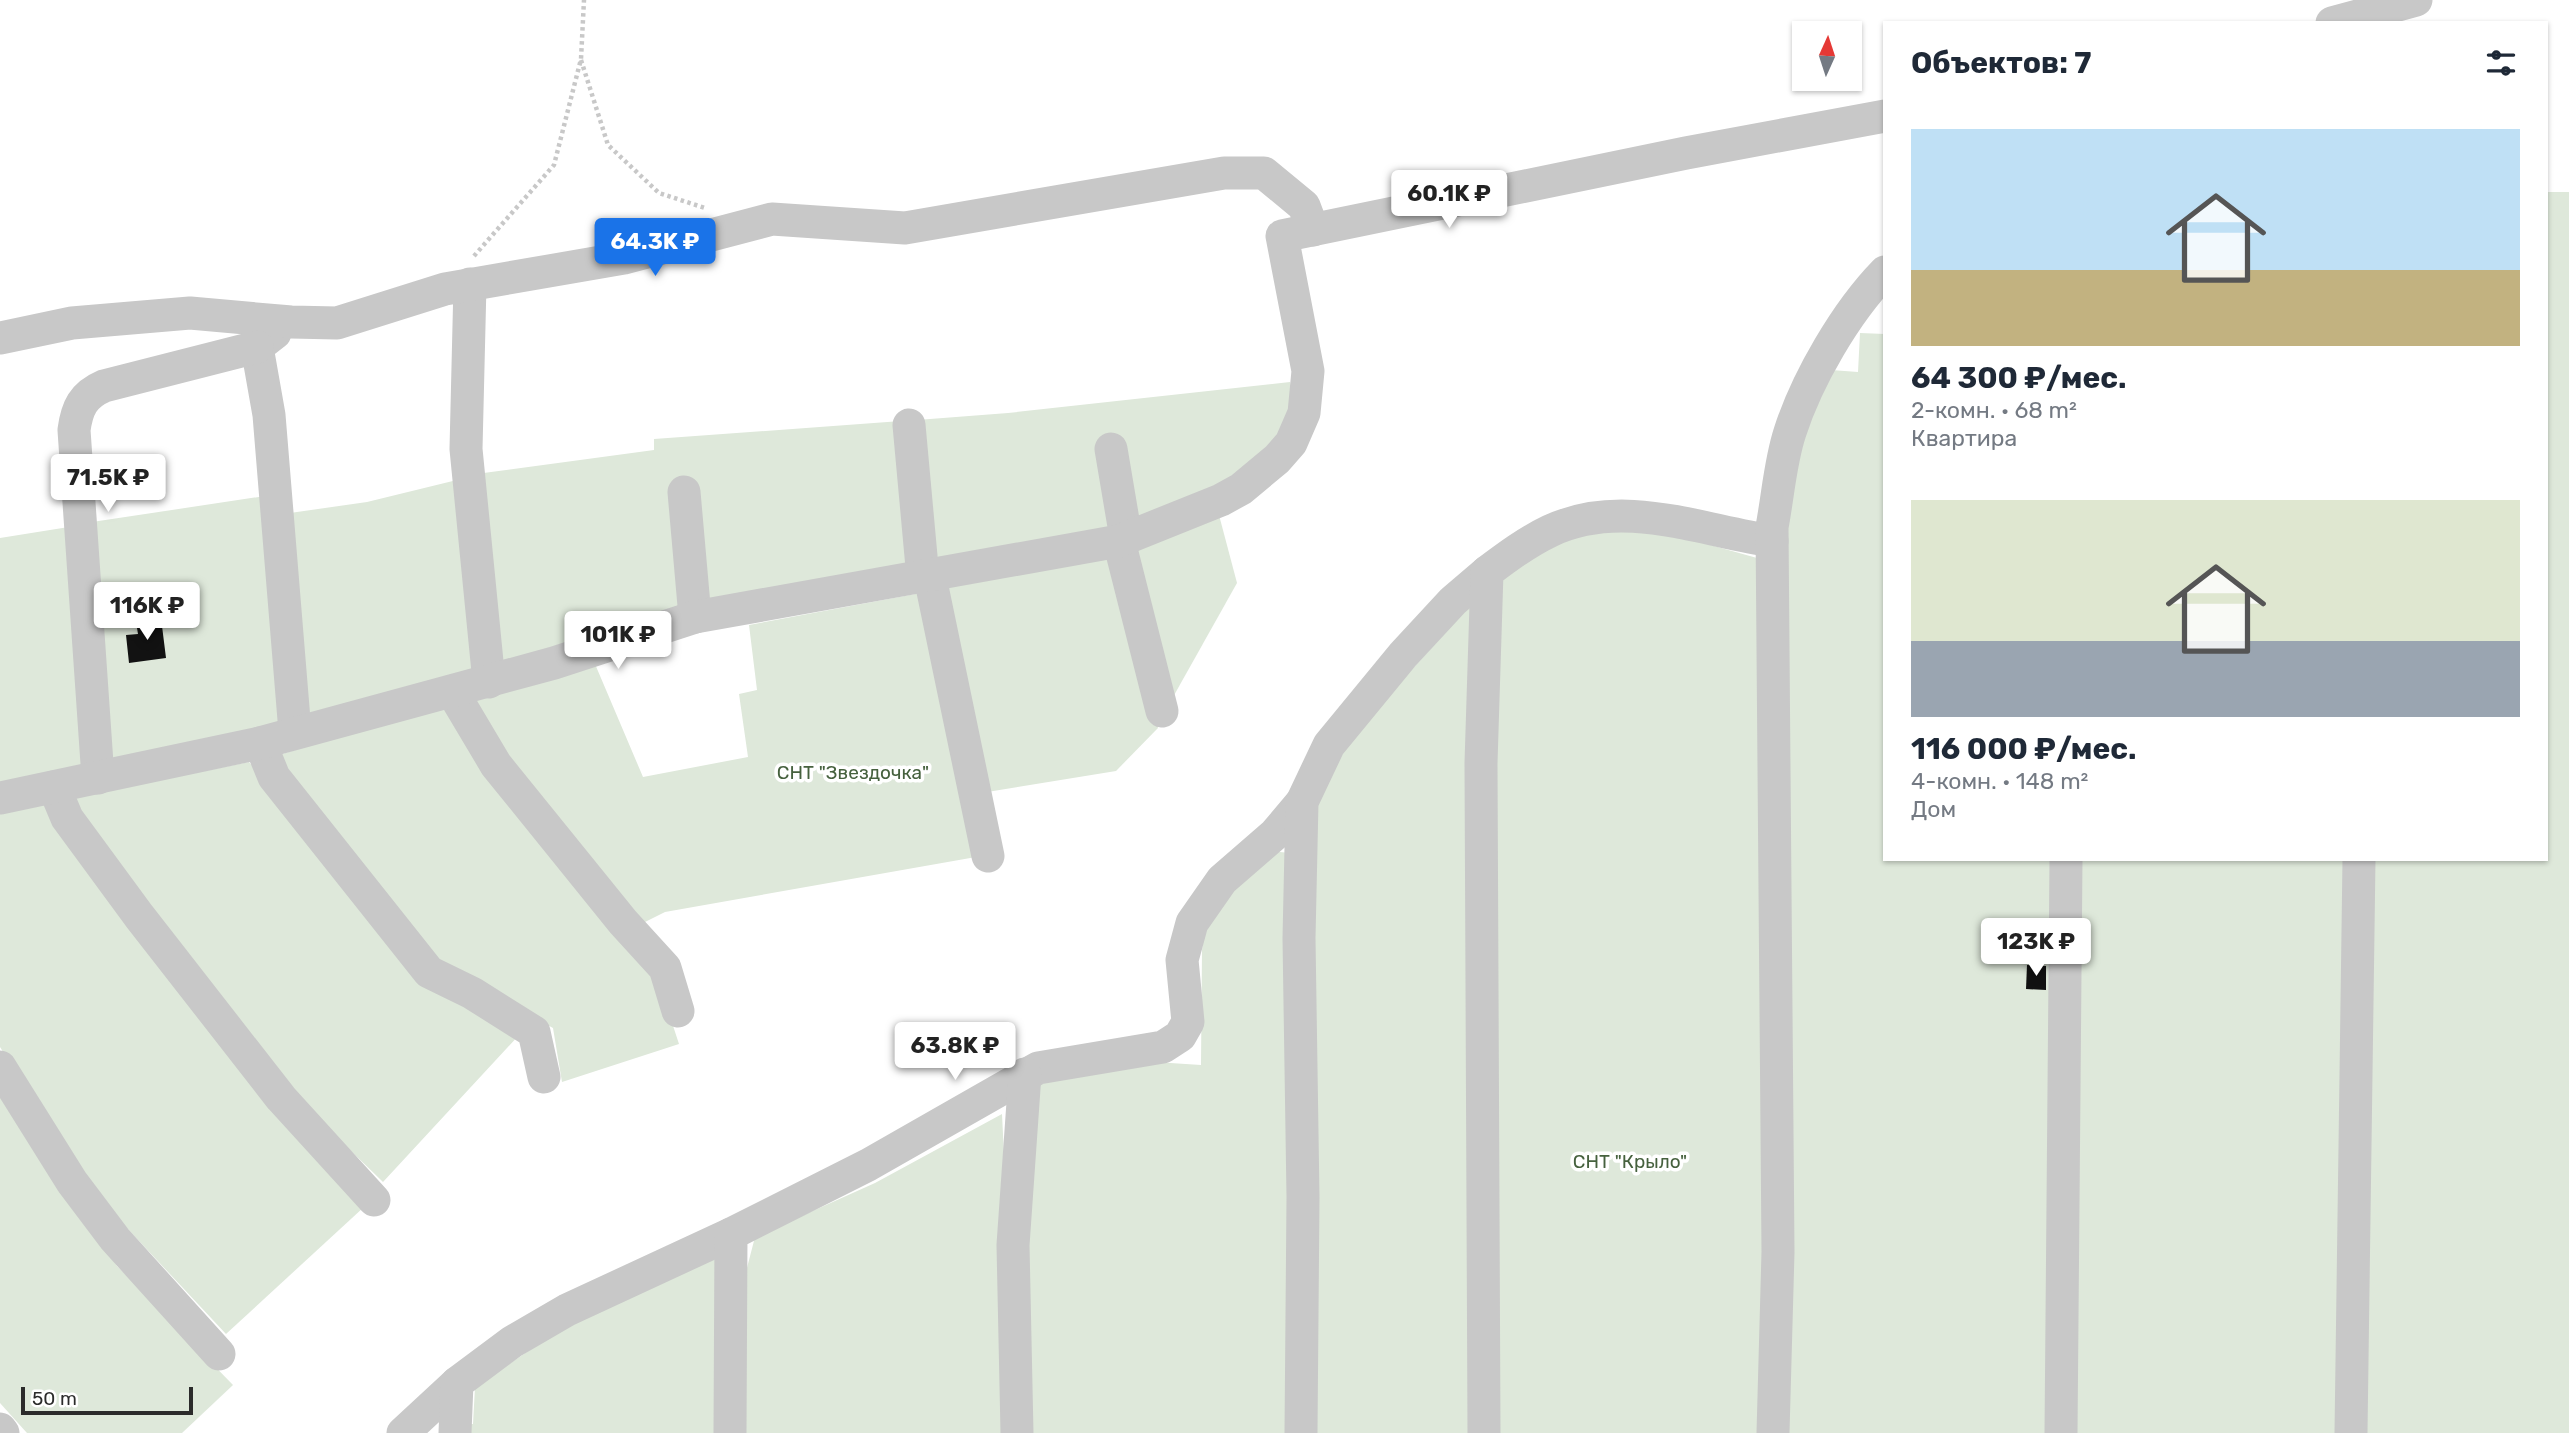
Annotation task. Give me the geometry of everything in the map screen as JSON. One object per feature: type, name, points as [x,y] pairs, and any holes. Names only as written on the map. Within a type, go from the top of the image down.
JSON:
[{"type":"street","points":[[2339,21],[2416,0]]},
{"type":"street","points":[[0,798],[260,743],[489,682],[695,617],[927,577],[1122,539],[1241,489],[1292,443],[1304,413],[1308,371],[1282,236],[1883,116]]},
{"type":"street","points":[[0,338],[72,323],[190,313],[291,322],[337,323],[444,289],[471,271],[624,258],[772,219],[905,228],[1224,173],[1264,173],[1304,206],[1313,230]]},
{"type":"street","points":[[471,271],[466,449],[489,682]]},
{"type":"street","points":[[1773,1433],[1778,1252],[1772,541],[1790,433],[1821,362],[1868,289],[1883,274]]},
{"type":"street","points":[[98,778],[75,430],[78,410],[85,397],[104,386],[257,346],[291,322]]},
{"type":"street","points":[[257,346],[269,415],[295,732]]},
{"type":"street","points":[[909,425],[927,577],[988,856]]},
{"type":"street","points":[[1111,449],[1122,539],[1162,711]]},
{"type":"street","points":[[684,492],[695,617]]},
{"type":"street","points":[[403,1433],[457,1383],[512,1342],[567,1310],[731,1234],[867,1165],[1025,1074],[1038,1068],[1163,1047],[1180,1036],[1188,1022],[1182,960],[1192,923],[1222,880],[1275,834],[1302,802],[1329,745],[1428,628],[1486,572],[1528,542],[1553,529],[1613,516],[1655,516],[1772,541]]},
{"type":"street","points":[[1484,1433],[1481,763],[1486,572]]},
{"type":"street","points":[[453,691],[496,765],[665,968],[678,1012]]},
{"type":"street","points":[[260,743],[274,777],[429,972],[472,993],[534,1032],[544,1077]]},
{"type":"street","points":[[54,787],[67,818],[139,916],[281,1098],[374,1200]]},
{"type":"street","points":[[1301,1433],[1303,1197],[1298,938],[1302,802]]},
{"type":"street","points":[[2061,1433],[2066,861]]},
{"type":"street","points":[[2350,1433],[2359,861]]},
{"type":"street","points":[[0,1067],[72,1182],[115,1239],[219,1354]]},
{"type":"street","points":[[1017,1433],[1013,1245],[1025,1074]]},
{"type":"street","points":[[730,1433],[731,1234]]},
{"type":"street","points":[[455,1433],[457,1383]]},
{"type":"path","points":[[471,271],[554,165],[581,59],[584,0]]},
{"type":"path","points":[[581,59],[608,145],[659,193],[752,224]]},
{"type":"green space","points":[[2548,192],[2569,192],[2569,1433],[2361,1433],[2369,861],[2548,861]]},
{"type":"green space","points":[[1860,333],[1883,334],[1883,861],[2058,861],[2049,1433],[1785,1433],[1782,549],[1795,451],[1831,370],[1858,372]]},
{"type":"green space","points":[[1290,382],[1297,415],[1273,445],[1217,488],[1116,527],[930,562],[917,420],[1008,413]]},
{"type":"green space","points":[[901,421],[913,565],[684,607],[496,664],[476,474],[654,450],[654,439]]},
{"type":"green space","points":[[461,479],[472,670],[309,715],[283,514],[367,502]]},
{"type":"green space","points":[[265,496],[286,724],[108,765],[92,522]]},
{"type":"green space","points":[[1219,515],[1237,583],[1168,706],[1130,550]]},
{"type":"green space","points":[[75,526],[91,768],[0,786],[0,538]]},
{"type":"green space","name":"СНТ \"Крыло\"","points":[[1622,530],[1664,532],[1757,558],[1764,1433],[1493,1433],[1495,601],[1504,570],[1552,540]]},
{"type":"green space","name":"СНТ \"Звездочка\"","points":[[1114,553],[1158,728],[1116,771],[981,793],[941,586]]},
{"type":"green space","name":"СНТ \"Звездочка\"","points":[[926,592],[976,857],[665,912],[637,926],[516,772],[471,698],[595,664],[643,777],[748,757],[739,694],[757,690],[749,625]]},
{"type":"green space","points":[[1474,601],[1476,1433],[1311,1433],[1311,806],[1328,762]]},
{"type":"green space","points":[[448,703],[656,974],[679,1044],[562,1082],[553,1028],[431,962],[352,865],[279,755]]},
{"type":"green space","points":[[249,762],[351,885],[520,1034],[383,1182],[280,1082],[70,806],[75,797]]},
{"type":"green space","points":[[49,802],[364,1207],[226,1334],[82,1180],[0,1047],[0,811]]},
{"type":"green space","points":[[1270,851],[1290,853],[1292,1433],[1026,1433],[1024,1270],[1038,1081],[1155,1062],[1201,1065],[1202,950],[1206,920]]},
{"type":"green space","points":[[2080,861],[2351,861],[2341,1433],[2072,1433]]},
{"type":"green space","points":[[0,1088],[117,1266],[233,1385],[182,1433],[27,1433],[0,1403]]},
{"type":"green space","points":[[1002,1114],[1007,1216],[1007,1433],[741,1433],[742,1287],[755,1237],[875,1183]]},
{"type":"green space","points":[[719,1255],[722,1433],[462,1433],[462,1425],[473,1424],[475,1387],[576,1319]]},
{"type":"building","points":[[161,618],[166,658],[129,663],[126,635],[138,634],[136,622]]},
{"type":"building","points":[[2027,965],[2046,966],[2046,990],[2026,989]]}]
